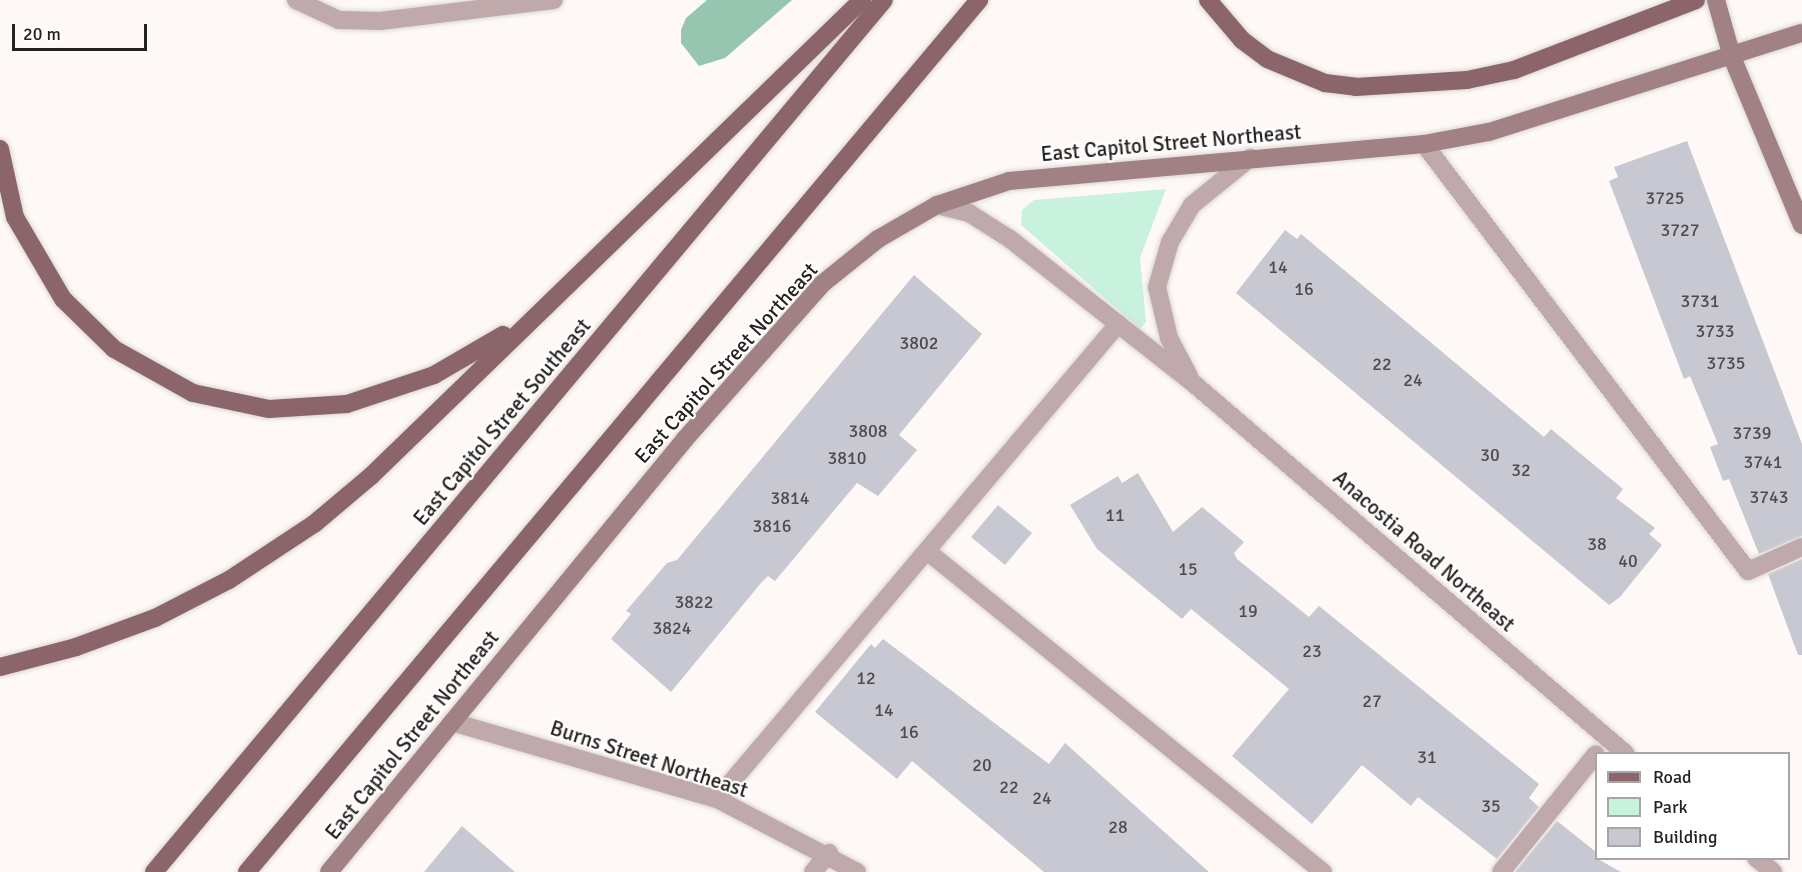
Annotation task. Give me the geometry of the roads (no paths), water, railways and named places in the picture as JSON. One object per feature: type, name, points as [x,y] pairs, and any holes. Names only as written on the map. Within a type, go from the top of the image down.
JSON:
[{"type":"main road","points":[[0,667],[76,647],[155,618],[284,546],[371,476],[563,287],[862,0]]},
{"type":"main road","name":"East Capitol Street Southeast","points":[[154,872],[884,0]]},
{"type":"main road","name":"East Capitol Street Northeast","points":[[247,872],[979,0]]},
{"type":"main road","points":[[1208,0],[1242,40],[1267,59],[1325,83],[1356,87],[1467,80],[1514,70],[1696,0]]},
{"type":"main road","points":[[1716,0],[1732,57],[1802,225]]},
{"type":"main road","name":"East Capitol Street Northeast","points":[[329,872],[685,439],[822,284],[878,238],[937,206],[1009,181],[1424,144],[1540,118],[1802,33]]},
{"type":"main road","points":[[0,149],[25,239],[79,317],[154,375],[231,404],[308,409],[400,388],[476,353],[563,287]]},
{"type":"street","points":[[296,0],[339,20],[380,21],[554,0]]},
{"type":"street","points":[[1424,144],[1748,572],[1802,547]]},
{"type":"street","name":"Anacostia Road Northeast","points":[[1193,383],[1169,338],[1157,287],[1170,242],[1192,205],[1250,158]]},
{"type":"street","name":"Anacostia Road Northeast","points":[[937,206],[969,213],[1010,239],[1193,383],[1601,749],[1620,752]]},
{"type":"street","points":[[717,799],[1118,324]]},
{"type":"street","points":[[927,551],[1323,872]]},
{"type":"street","name":"Burns Street Northeast","points":[[452,722],[717,799],[829,853],[857,872]]},
{"type":"street","points":[[1501,872],[1595,756]]},
{"type":"street","points":[[813,872],[829,853]]},
{"type":"street","points":[[1758,860],[1773,872]]}]
